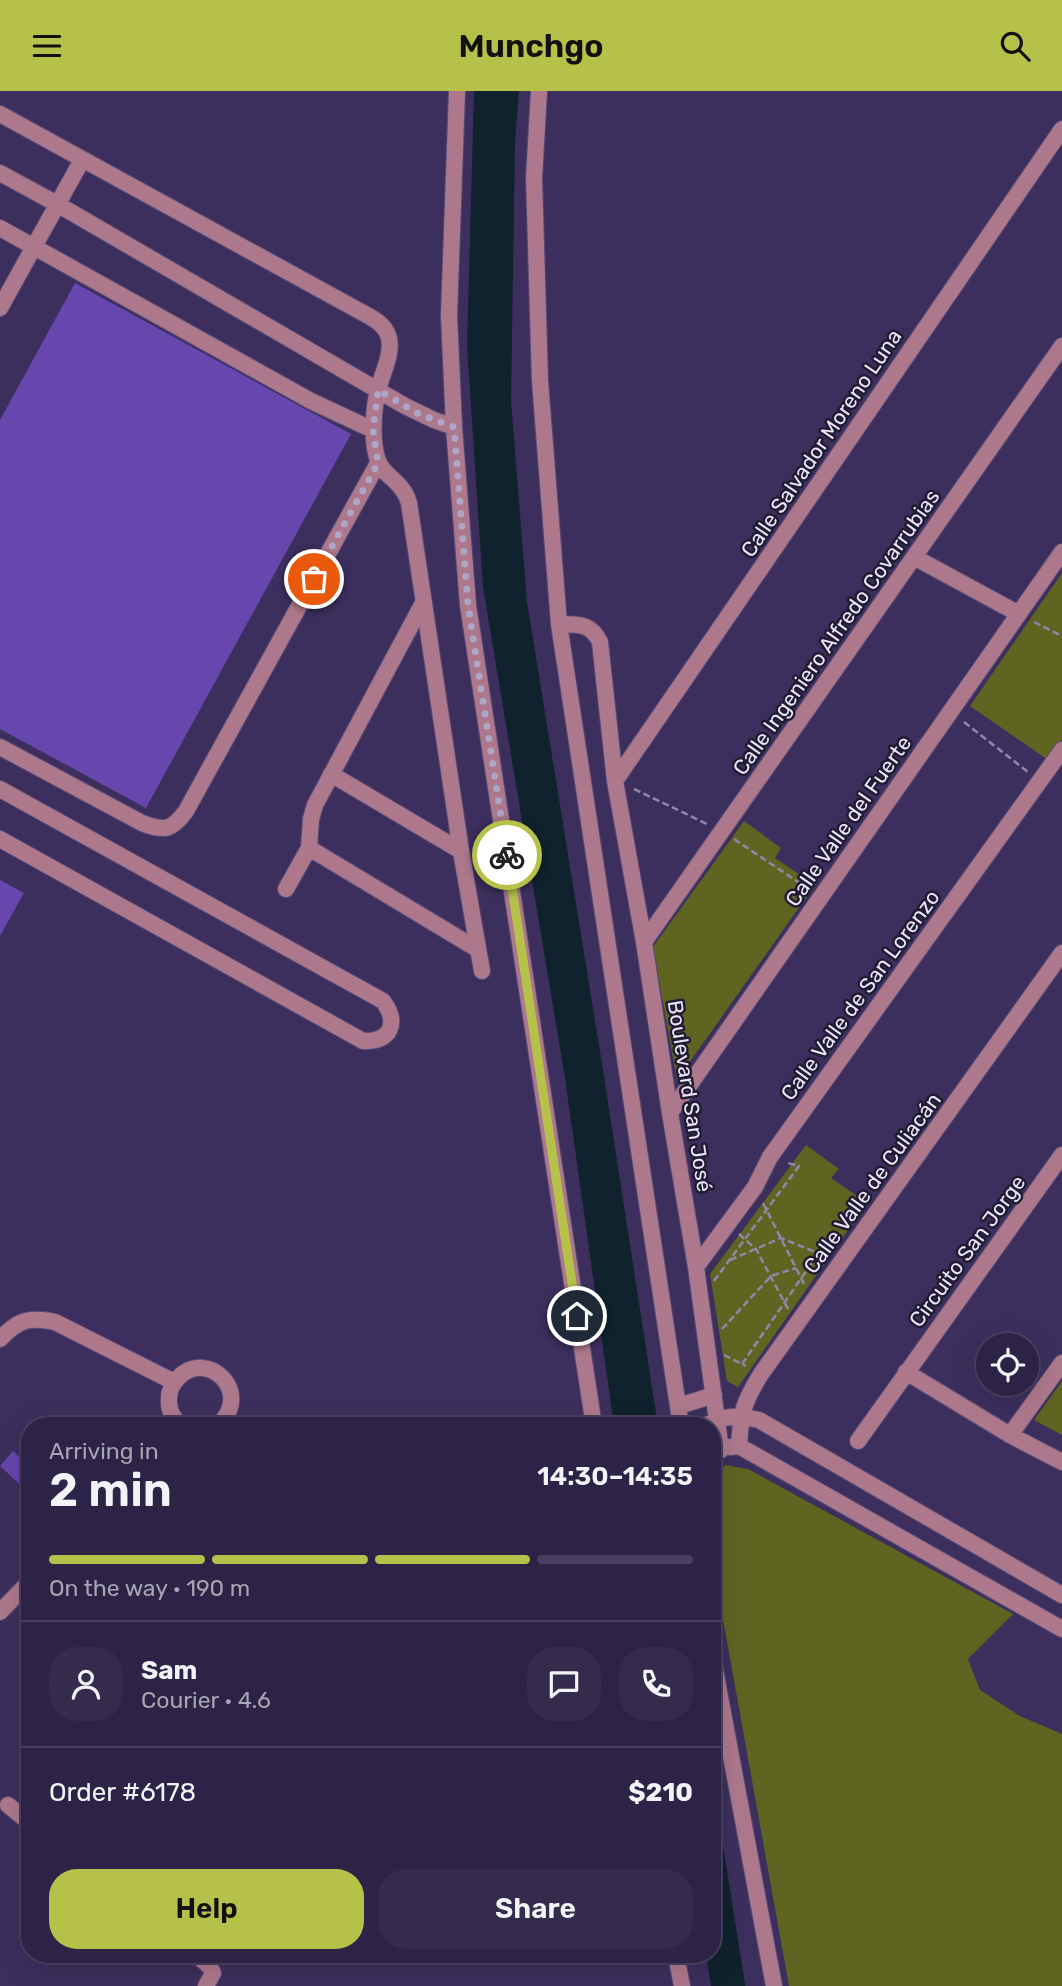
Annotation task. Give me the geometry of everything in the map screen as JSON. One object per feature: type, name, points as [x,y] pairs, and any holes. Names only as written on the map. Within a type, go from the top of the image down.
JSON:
[{"type":"street","points":[[457,91],[449,315],[454,427],[468,605],[593,1417]]},
{"type":"street","points":[[539,91],[534,178],[540,381],[559,624],[680,1417]]},
{"type":"street","points":[[0,114],[378,321],[385,328],[390,344],[378,390],[373,430],[378,463],[407,494],[461,851],[482,971]]},
{"type":"street","name":"Calle Salvador Moreno Luna","points":[[615,781],[1062,129]]},
{"type":"street","points":[[0,308],[82,160]]},
{"type":"street","points":[[0,173],[419,414],[454,427]]},
{"type":"street","points":[[0,228],[311,401],[373,430]]},
{"type":"street","name":"Calle Ingeniero Alfredo Covarrubias","points":[[645,942],[1062,347]]},
{"type":"street","points":[[0,747],[142,823],[162,829],[171,828],[186,811],[378,463]]},
{"type":"street","name":"Calle Valle del Fuerte","points":[[670,1113],[1062,552]]},
{"type":"street","points":[[914,557],[1019,614]]},
{"type":"street","points":[[286,889],[309,848],[314,805],[423,603]]},
{"type":"street","name":"Boulevard San José","points":[[559,624],[584,626],[595,632],[600,642],[615,781],[645,942],[701,1301],[714,1395],[712,1417]]},
{"type":"street","name":"Calle Valle de San Lorenzo","points":[[696,1267],[755,1187],[770,1157],[1062,750]]},
{"type":"street","points":[[331,774],[461,851]]},
{"type":"street","points":[[0,789],[383,1001],[391,1012],[392,1025],[387,1035],[375,1042],[351,1036],[0,839]]},
{"type":"street","points":[[309,848],[477,949]]},
{"type":"street","name":"Calle Valle de Culiacán","points":[[739,1446],[741,1416],[748,1395],[761,1374],[1062,953]]},
{"type":"street","name":"Circuito San Jorge","points":[[858,1441],[1062,1155]]},
{"type":"street","points":[[0,1339],[10,1328],[23,1320],[55,1322],[174,1382]]},
{"type":"street","points":[[1010,1435],[1062,1363]]},
{"type":"street","points":[[174,1417],[169,1403],[169,1392],[174,1382],[192,1369],[203,1368],[223,1377],[229,1386],[232,1397],[226,1417]]},
{"type":"street","points":[[906,1372],[1010,1435],[1062,1462]]},
{"type":"street","points":[[679,1406],[714,1395]]},
{"type":"street","points":[[721,1421],[741,1416],[759,1420],[1062,1595]]},
{"type":"street","points":[[739,1446],[1062,1629]]},
{"type":"street","name":"Boulevard San José","points":[[721,1452],[739,1446]]},
{"type":"street","points":[[0,1612],[21,1590]]},
{"type":"street","points":[[721,1702],[774,1986]]},
{"type":"street","points":[[8,1805],[21,1816]]},
{"type":"street","points":[[206,1963],[212,1972],[206,1986]]},
{"type":"street","points":[[678,1963],[682,1986]]},
{"type":"path","points":[[1019,614],[1062,636]]},
{"type":"path","points":[[951,711],[1040,782]]},
{"type":"path","points":[[701,1301],[799,1166],[770,1157]]},
{"type":"path","points":[[755,1187],[813,1302]]},
{"type":"path","points":[[728,1225],[756,1249],[796,1325]]},
{"type":"path","points":[[728,1261],[781,1238],[841,1262]]},
{"type":"path","points":[[742,1364],[819,1254]]},
{"type":"path","points":[[761,1374],[707,1346],[771,1276],[796,1268]]},
{"type":"green space","points":[[1062,573],[1062,739],[1048,760],[970,706]]},
{"type":"green space","points":[[744,821],[781,848],[775,858],[815,885],[677,1080],[653,947]]},
{"type":"green space","points":[[806,1145],[839,1169],[831,1178],[867,1203],[738,1387],[727,1381],[710,1274]]},
{"type":"green space","points":[[1062,1381],[1062,1435],[1034,1420]]},
{"type":"green space","points":[[725,1465],[748,1469],[1013,1614],[968,1659],[980,1690],[1020,1716],[1062,1734],[1062,1986],[789,1986],[721,1608],[721,1471]]},
{"type":"water","points":[[474,91],[519,91],[515,142],[511,401],[527,602],[657,1417],[613,1417],[565,1078],[483,587],[467,346]]},
{"type":"water","points":[[721,1833],[745,1986],[711,1986],[707,1963],[721,1963]]},
{"type":"building","points":[[75,283],[351,434],[146,808],[0,729],[0,420]]},
{"type":"building","points":[[0,880],[24,893],[0,936]]},
{"type":"building","points":[[13,1451],[21,1459],[21,1486],[0,1466]]},
{"type":"way so far","points":[[314,579],[378,463],[373,430],[378,390],[419,414],[454,427],[468,605],[507,855]]},
{"type":"route","points":[[507,855],[577,1316]]}]
